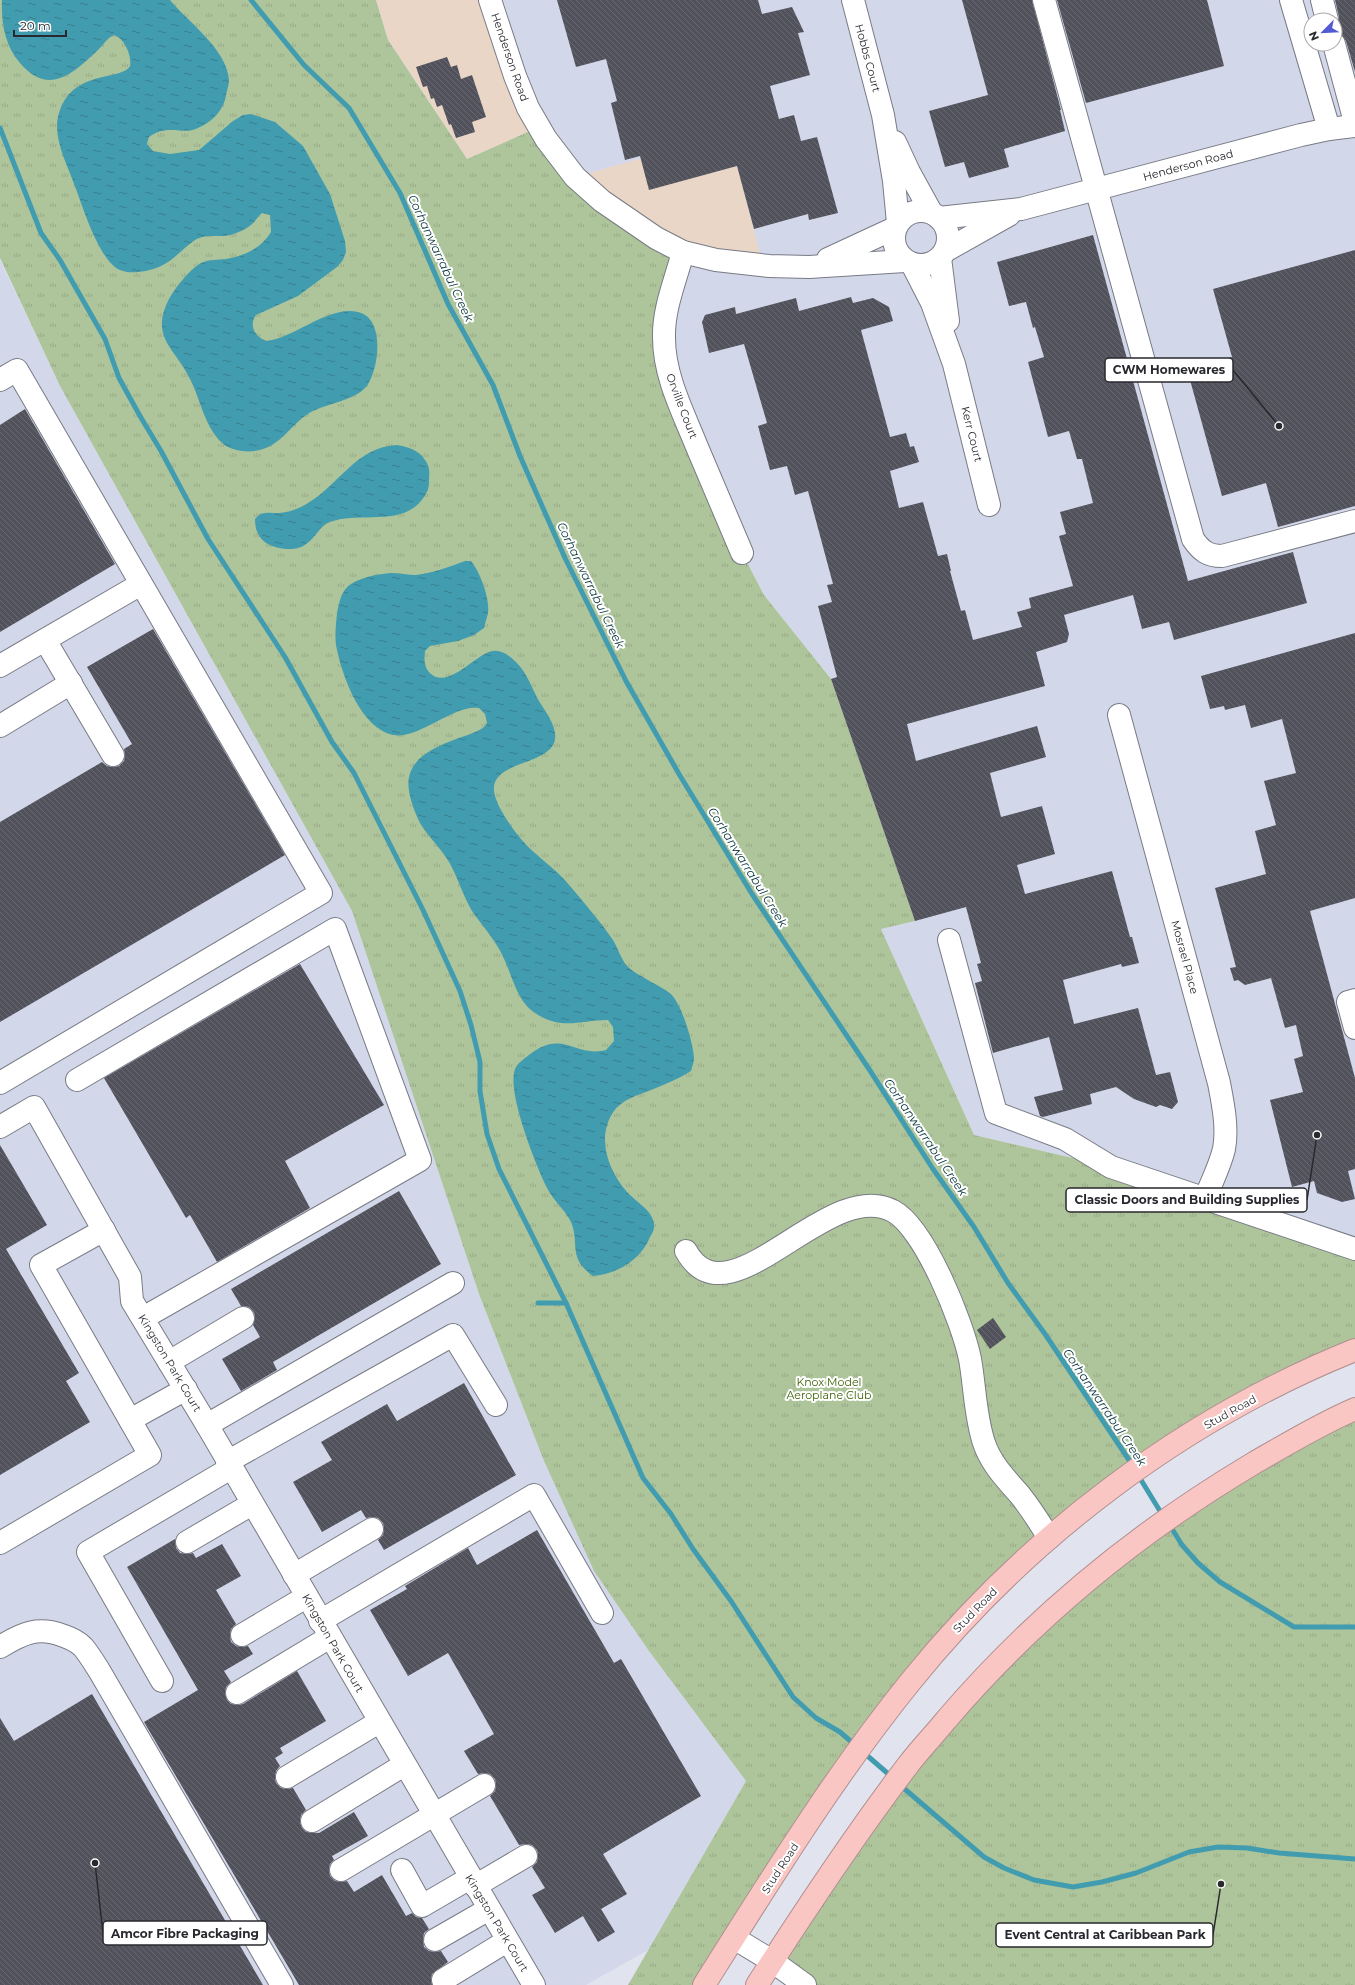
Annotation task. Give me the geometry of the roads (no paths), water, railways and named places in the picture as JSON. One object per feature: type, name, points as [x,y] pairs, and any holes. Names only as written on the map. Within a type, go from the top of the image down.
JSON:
[{"type":"highway","name":"Stud Road","points":[[704,1985],[870,1734],[913,1678],[955,1631],[1010,1574],[1049,1538],[1124,1478],[1183,1438],[1278,1385],[1355,1350]]},
{"type":"highway","points":[[757,1985],[818,1891],[909,1763],[1002,1658],[1076,1590],[1157,1525],[1234,1475],[1276,1450],[1355,1409]]},
{"type":"street","name":"Henderson Road","points":[[490,0],[515,76],[528,108],[546,139],[575,177],[602,201],[631,222],[684,252],[723,261],[769,266],[809,267],[909,262]]},
{"type":"street","name":"Hobbs Court","points":[[853,0],[883,115],[894,181],[896,226]]},
{"type":"street","points":[[1044,0],[1190,527],[1199,548],[1214,556],[1222,556],[1355,521]]},
{"type":"street","points":[[1291,0],[1329,129]]},
{"type":"street","points":[[1322,0],[1326,12]]},
{"type":"street","points":[[1336,52],[1355,122]]},
{"type":"street","name":"Hobbs Court","points":[[883,115],[909,172],[935,215]]},
{"type":"street","name":"Henderson Road","points":[[935,215],[1021,209],[1329,129],[1355,126]]},
{"type":"street","name":"Henderson Road","points":[[942,254],[976,232],[1021,209]]},
{"type":"street","points":[[914,212],[935,215],[947,232],[948,241],[942,254],[928,265],[909,262],[898,253],[894,241],[896,226],[906,216],[914,212]]},
{"type":"street","name":"Henderson Road","points":[[809,267],[856,247],[896,226]]},
{"type":"street","name":"Orville Court","points":[[684,252],[666,316],[664,337],[666,360],[672,384],[680,406],[742,553]]},
{"type":"street","name":"Kerr Court","points":[[942,254],[954,364]]},
{"type":"street","name":"Kerr Court","points":[[909,262],[932,303],[954,364],[989,505]]},
{"type":"street","points":[[0,380],[17,370],[321,893],[0,1083]]},
{"type":"street","points":[[0,666],[141,584]]},
{"type":"street","points":[[45,640],[113,755]]},
{"type":"street","points":[[0,726],[71,683]]},
{"type":"street","name":"Mosrael Place","points":[[1119,716],[1219,1083],[1224,1107],[1224,1148],[1206,1199]]},
{"type":"street","points":[[0,1127],[34,1106],[130,1277],[138,1309],[420,1160],[335,929],[77,1080]]},
{"type":"street","points":[[949,940],[996,1113],[1065,1139],[1110,1167],[1351,1249]]},
{"type":"street","points":[[1355,1000],[1348,1002],[1355,1028]]},
{"type":"street","points":[[686,1251],[693,1263],[702,1270],[731,1272],[750,1266],[812,1226],[831,1216],[852,1208],[869,1206],[892,1210],[905,1220],[923,1245],[958,1315],[970,1361],[979,1424],[990,1456],[1004,1477],[1035,1514],[1049,1538]]},
{"type":"street","points":[[0,1543],[150,1455],[41,1265],[104,1230]]},
{"type":"street","points":[[207,1426],[453,1283]]},
{"type":"street","name":"Kingston Park Court","points":[[138,1309],[534,1985]]},
{"type":"street","points":[[169,1362],[243,1318]]},
{"type":"street","points":[[162,1681],[88,1552],[229,1465],[453,1335],[496,1405]]},
{"type":"street","points":[[130,1420],[186,1389]]},
{"type":"street","points":[[237,1693],[325,1629],[534,1495],[602,1613]]},
{"type":"street","points":[[187,1542],[252,1504]]},
{"type":"street","points":[[294,1575],[372,1529]]},
{"type":"street","points":[[242,1635],[306,1597]]},
{"type":"street","points":[[0,1647],[17,1636],[32,1632],[50,1631],[67,1637],[82,1646],[100,1672],[282,1985]]},
{"type":"street","points":[[287,1777],[379,1722]]},
{"type":"street","points":[[312,1820],[404,1765]]},
{"type":"street","points":[[340,1870],[434,1816],[484,1785]]},
{"type":"street","points":[[402,1870],[422,1906],[526,1856]]},
{"type":"street","points":[[435,1940],[489,1909]]},
{"type":"street","points":[[734,1938],[772,1961],[805,1985]]},
{"type":"street","points":[[443,1980],[507,1941]]},
{"type":"water","points":[[2,0],[170,0],[206,37],[214,47],[227,69],[229,82],[223,106],[212,119],[198,128],[186,131],[169,130],[156,133],[149,137],[147,144],[153,151],[170,154],[199,150],[233,121],[243,115],[251,114],[275,122],[303,146],[330,194],[345,241],[346,252],[343,260],[337,267],[298,296],[256,315],[253,323],[254,331],[267,341],[289,334],[324,317],[336,313],[347,311],[358,312],[367,316],[373,324],[376,334],[377,358],[371,379],[366,387],[348,399],[311,412],[276,442],[263,449],[254,451],[239,451],[226,446],[219,440],[208,424],[190,379],[167,343],[163,334],[163,314],[174,291],[182,280],[196,266],[207,261],[240,256],[262,243],[271,232],[270,215],[262,213],[250,226],[233,234],[199,238],[166,263],[152,269],[140,272],[130,272],[120,270],[113,265],[99,246],[83,209],[61,150],[57,130],[57,120],[60,110],[67,97],[76,88],[98,78],[125,71],[130,66],[130,58],[127,48],[118,37],[114,35],[107,39],[90,58],[71,73],[61,78],[51,80],[41,79],[31,73],[20,63],[7,42],[3,26]]},
{"type":"water","points":[[397,445],[416,451],[423,457],[429,468],[429,485],[427,492],[415,507],[393,516],[342,519],[330,522],[323,526],[304,546],[296,548],[279,548],[268,544],[260,537],[257,532],[255,519],[260,514],[286,512],[301,507],[330,486],[359,459],[370,452],[383,447]]},
{"type":"water","points":[[465,561],[471,561],[481,578],[486,593],[488,613],[484,628],[474,635],[458,641],[430,646],[425,651],[426,666],[430,673],[437,677],[445,677],[462,670],[486,653],[497,651],[509,656],[522,669],[552,724],[555,733],[554,743],[548,751],[538,757],[505,771],[497,778],[494,793],[499,807],[521,839],[564,880],[598,919],[613,940],[627,966],[631,970],[671,994],[675,999],[683,1015],[693,1051],[694,1060],[691,1071],[626,1101],[621,1104],[612,1114],[605,1134],[605,1144],[610,1164],[620,1183],[627,1192],[642,1205],[651,1216],[654,1227],[641,1253],[619,1269],[602,1275],[593,1276],[585,1269],[577,1256],[573,1228],[570,1220],[547,1188],[523,1128],[514,1092],[513,1077],[518,1064],[541,1047],[551,1044],[569,1045],[595,1051],[606,1050],[614,1041],[613,1027],[608,1020],[571,1023],[554,1022],[535,1013],[524,1003],[502,954],[472,911],[449,862],[420,823],[413,807],[410,794],[408,782],[414,765],[424,755],[436,748],[483,728],[487,723],[485,714],[479,708],[469,708],[447,716],[425,728],[403,735],[393,735],[382,730],[372,723],[355,700],[344,674],[336,645],[335,636],[337,613],[341,597],[351,584],[365,578],[381,574],[391,573],[416,575],[429,573]]},
{"type":"waterway","name":"Corhanwarrabul Creek","points":[[251,0],[304,65],[349,108],[400,193],[448,304],[493,385],[520,456],[565,558],[626,681],[679,774],[752,894],[869,1069],[933,1169],[974,1227],[1008,1283],[1045,1334],[1133,1466]]},
{"type":"waterway","points":[[0,128],[41,233],[60,260],[105,339],[119,378],[161,451],[208,539],[285,657],[332,742],[354,773],[423,910],[460,991],[471,1025],[480,1062],[480,1091],[487,1134],[499,1169],[566,1303]]},
{"type":"waterway","points":[[538,1303],[566,1303],[643,1478],[671,1514],[693,1549],[731,1601],[793,1697],[816,1718],[840,1732],[855,1745]]},
{"type":"waterway","name":"Corhanwarrabul Creek","points":[[1138,1475],[1163,1516]]},
{"type":"waterway","name":"Corhanwarrabul Creek","points":[[1169,1524],[1182,1545],[1198,1563],[1220,1582],[1294,1627],[1355,1627]]},
{"type":"waterway","points":[[863,1752],[893,1778]]},
{"type":"waterway","points":[[900,1785],[984,1857],[1004,1868],[1034,1880],[1073,1887],[1102,1882],[1136,1873],[1189,1852],[1218,1847],[1247,1848],[1279,1853],[1355,1859]]},
{"type":"place","name":"CWM Homewares","points":[[1279,426]]},
{"type":"place","name":"Classic Doors and Building Supplies","points":[[1317,1135]]},
{"type":"place","name":"Amcor Fibre Packaging","points":[[95,1863]]},
{"type":"place","name":"Event Central at Caribbean Park","points":[[1221,1884]]},
{"type":"park label","name":"Knox Model Aeroplane Club","points":[[829,1388]]}]
